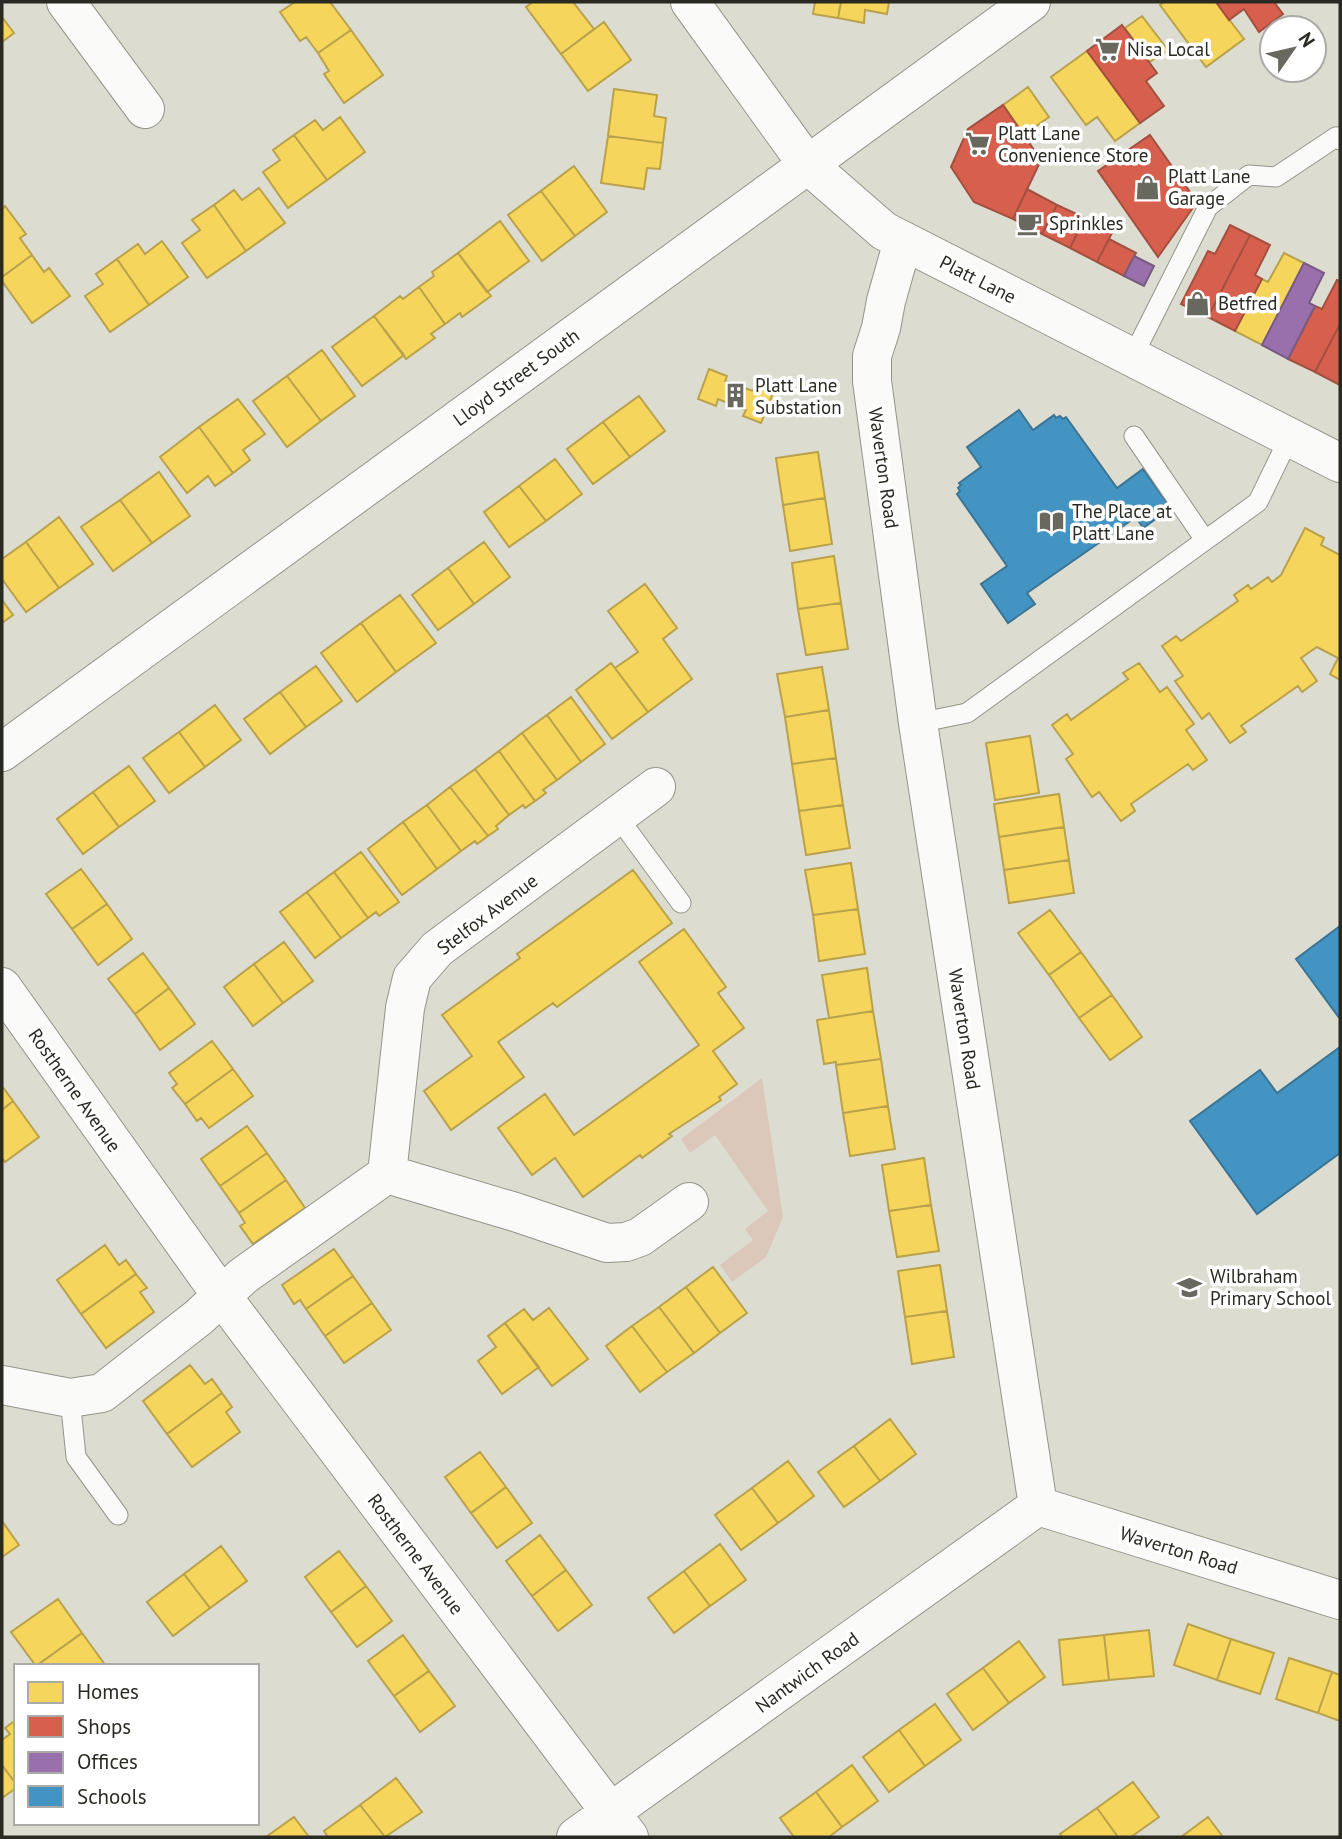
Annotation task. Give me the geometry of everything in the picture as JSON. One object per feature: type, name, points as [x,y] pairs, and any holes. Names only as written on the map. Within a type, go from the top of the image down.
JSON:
[{"type":"street","points":[[66,2],[145,110]]},
{"type":"street","name":"Platt Lane","points":[[690,2],[807,164],[884,231],[1340,463]]},
{"type":"street","name":"Lloyd Street South","points":[[2,752],[1031,2]]},
{"type":"street","name":"Waverton Road","points":[[903,241],[872,356],[872,381],[918,723],[1038,1506],[1340,1600]]},
{"type":"street","name":"Stelfox Avenue","points":[[387,1174],[405,1008],[412,978],[437,949],[656,787]]},
{"type":"street","name":"Rostherne Avenue","points":[[2,987],[221,1295],[620,1825]]},
{"type":"street","points":[[2,1385],[69,1398],[102,1393],[199,1317],[243,1276],[387,1174],[607,1243],[626,1242],[640,1237],[689,1202]]},
{"type":"street","name":"Nantwich Road","points":[[576,1837],[620,1825],[1038,1506]]},
{"type":"lane","points":[[1132,358],[1208,207],[1249,175],[1276,177],[1336,137],[1340,139]]},
{"type":"lane","points":[[1134,436],[1205,540]]},
{"type":"lane","points":[[918,723],[967,713],[1258,502],[1289,438]]},
{"type":"lane","points":[[617,816],[681,903]]},
{"type":"lane","points":[[69,1398],[76,1457],[118,1515]]},
{"type":"shaded area","points":[[762,1078],[783,1217],[766,1257],[732,1282],[720,1265],[753,1240],[745,1229],[768,1211],[715,1135],[690,1153],[681,1139]]},
{"type":"building: Homes","points":[[295,2],[330,2],[351,30],[318,53],[306,37],[300,41],[280,12]]},
{"type":"building: Homes","points":[[533,2],[573,2],[594,29],[561,54],[526,7]]},
{"type":"building: Homes","points":[[815,2],[841,2],[838,18],[813,14]]},
{"type":"building: Homes","points":[[841,2],[889,2],[887,14],[865,10],[864,23],[838,18]]},
{"type":"building: Homes","points":[[1164,2],[1216,2],[1244,39],[1206,67],[1160,5]]},
{"type":"building: Homes","points":[[1142,16],[1168,50],[1150,62],[1125,28]]},
{"type":"building: Homes","points":[[2,17],[14,33],[2,42]]},
{"type":"building: Homes","points":[[604,22],[631,60],[588,91],[561,54]]},
{"type":"building: Homes","points":[[351,30],[383,75],[344,103],[324,74],[329,71],[318,53]]},
{"type":"building: Homes","points":[[1087,51],[1140,123],[1115,141],[1097,117],[1086,125],[1051,77]]},
{"type":"building: Homes","points":[[1028,87],[1049,117],[1024,135],[1003,105]]},
{"type":"building: Homes","points":[[614,89],[657,95],[654,116],[666,118],[663,143],[608,136]]},
{"type":"building: Homes","points":[[340,117],[365,152],[327,180],[294,135],[315,120],[323,130]]},
{"type":"building: Homes","points":[[294,135],[327,180],[288,208],[263,172],[280,160],[273,150]]},
{"type":"building: Homes","points":[[608,136],[663,143],[660,169],[647,168],[644,189],[601,183]]},
{"type":"building: Homes","points":[[574,166],[607,212],[575,236],[541,191]]},
{"type":"building: Homes","points":[[259,188],[285,223],[246,251],[214,205],[234,190],[242,200]]},
{"type":"building: Homes","points":[[541,191],[575,236],[542,261],[508,215]]},
{"type":"building: Homes","points":[[214,205],[246,251],[207,278],[182,243],[200,230],[192,220]]},
{"type":"building: Homes","points":[[5,206],[26,234],[20,238],[32,255],[2,277],[2,209]]},
{"type":"building: Homes","points":[[500,221],[529,261],[487,292],[458,253]]},
{"type":"building: Homes","points":[[162,241],[188,277],[149,305],[117,259],[138,244],[145,254]]},
{"type":"building: Homes","points":[[458,253],[491,296],[462,317],[460,313],[445,324],[419,287],[434,276],[432,272]]},
{"type":"building: Homes","points":[[1284,253],[1304,263],[1262,345],[1235,331],[1262,279],[1268,282]]},
{"type":"building: Homes","points":[[32,255],[44,272],[49,268],[70,296],[32,323],[2,281],[2,277]]},
{"type":"building: Homes","points":[[117,259],[149,305],[110,332],[85,296],[103,284],[96,274]]},
{"type":"building: Homes","points":[[419,287],[445,324],[431,334],[435,338],[406,359],[374,316],[400,296],[403,299]]},
{"type":"building: Homes","points":[[374,316],[404,355],[362,386],[332,347]]},
{"type":"building: Homes","points":[[322,350],[355,396],[321,421],[287,376]]},
{"type":"building: Homes","name":"Platt Lane Substation","points":[[709,369],[727,376],[725,381],[753,391],[755,386],[773,393],[761,423],[743,416],[746,410],[718,399],[716,406],[698,399]]},
{"type":"building: Homes","points":[[287,376],[321,421],[287,447],[253,401]]},
{"type":"building: Homes","points":[[639,396],[665,431],[630,457],[603,422]]},
{"type":"building: Homes","points":[[238,399],[265,434],[243,450],[250,460],[233,473],[199,427]]},
{"type":"building: Homes","points":[[603,422],[630,457],[593,484],[567,449]]},
{"type":"building: Homes","points":[[199,427],[233,473],[215,486],[208,476],[187,493],[160,457]]},
{"type":"building: Homes","points":[[818,452],[825,498],[783,505],[776,458]]},
{"type":"building: Homes","points":[[555,459],[582,494],[546,521],[519,486]]},
{"type":"building: Homes","points":[[159,472],[190,516],[152,543],[120,500]]},
{"type":"building: Homes","points":[[519,486],[546,521],[509,547],[484,512]]},
{"type":"building: Homes","points":[[825,498],[832,544],[790,551],[783,505]]},
{"type":"building: Homes","points":[[120,500],[152,543],[113,571],[81,527]]},
{"type":"building: Homes","points":[[59,517],[93,564],[59,588],[26,542]]},
{"type":"building: Homes","points":[[1305,528],[1324,538],[1321,545],[1340,555],[1340,680],[1330,674],[1338,658],[1317,647],[1301,658],[1317,681],[1302,692],[1298,686],[1241,726],[1246,732],[1230,743],[1209,713],[1202,719],[1175,681],[1183,676],[1162,646],[1176,636],[1181,641],[1238,601],[1234,595],[1248,585],[1251,589],[1268,577],[1272,582],[1281,575]]},
{"type":"building: Homes","points":[[26,542],[59,588],[26,612],[2,579],[2,559]]},
{"type":"building: Homes","points":[[484,542],[510,577],[474,604],[448,568]]},
{"type":"building: Homes","points":[[834,556],[841,603],[798,609],[792,563]]},
{"type":"building: Homes","points":[[448,568],[474,604],[438,630],[412,595]]},
{"type":"building: Homes","points":[[645,584],[677,628],[663,639],[692,679],[648,712],[615,668],[638,652],[608,611]]},
{"type":"building: Homes","points":[[400,595],[436,643],[396,672],[361,623]]},
{"type":"building: Homes","points":[[2,600],[13,615],[2,623]]},
{"type":"building: Homes","points":[[841,603],[848,649],[806,655],[798,609]]},
{"type":"building: Homes","points":[[361,623],[396,672],[357,702],[321,653]]},
{"type":"building: Homes","points":[[611,663],[648,712],[612,739],[576,690]]},
{"type":"building: Homes","points":[[1139,663],[1160,692],[1167,687],[1194,724],[1186,730],[1207,760],[1193,770],[1188,764],[1131,804],[1135,811],[1121,821],[1099,792],[1092,797],[1066,759],[1073,754],[1052,725],[1067,714],[1071,720],[1128,679],[1123,673]]},
{"type":"building: Homes","points":[[316,666],[342,701],[306,727],[280,692]]},
{"type":"building: Homes","points":[[822,667],[829,710],[785,717],[777,674]]},
{"type":"building: Homes","points":[[280,692],[306,727],[270,754],[244,719]]},
{"type":"building: Homes","points":[[571,697],[605,744],[581,762],[547,715]]},
{"type":"building: Homes","points":[[215,705],[241,740],[205,767],[179,732]]},
{"type":"building: Homes","points":[[829,710],[836,758],[792,764],[785,717]]},
{"type":"building: Homes","points":[[547,715],[581,762],[557,780],[522,733]]},
{"type":"building: Homes","points":[[179,732],[205,767],[169,793],[143,758]]},
{"type":"building: Homes","points":[[522,733],[557,780],[543,790],[546,793],[535,801],[499,751]]},
{"type":"building: Homes","points":[[1030,736],[1039,793],[995,800],[986,743]]},
{"type":"building: Homes","points":[[499,751],[535,801],[525,808],[523,805],[509,815],[475,769]]},
{"type":"building: Homes","points":[[836,758],[843,805],[799,811],[792,764]]},
{"type":"building: Homes","points":[[129,766],[155,801],[119,827],[93,792]]},
{"type":"building: Homes","points":[[475,769],[509,815],[496,826],[498,829],[488,836],[450,787]]},
{"type":"building: Homes","points":[[450,787],[488,836],[461,851],[427,805]]},
{"type":"building: Homes","points":[[93,792],[119,827],[83,854],[57,819]]},
{"type":"building: Homes","points":[[1059,794],[1064,827],[999,837],[994,804]]},
{"type":"building: Homes","points":[[427,805],[461,851],[437,869],[403,822]]},
{"type":"building: Homes","points":[[843,805],[850,848],[806,855],[799,811]]},
{"type":"building: Homes","points":[[403,822],[437,869],[402,895],[368,849]]},
{"type":"building: Homes","points":[[1064,827],[1069,860],[1004,870],[999,837]]},
{"type":"building: Homes","points":[[361,852],[399,902],[379,916],[376,912],[368,918],[334,872]]},
{"type":"building: Homes","points":[[1069,860],[1074,893],[1009,903],[1004,870]]},
{"type":"building: Homes","points":[[851,863],[858,909],[813,915],[805,870]]},
{"type":"building: Homes","points":[[81,869],[107,904],[72,929],[46,894]]},
{"type":"building: Homes","points":[[633,870],[672,923],[557,1007],[553,1003],[498,1042],[524,1077],[451,1130],[424,1091],[472,1056],[442,1015],[520,958],[517,954]]},
{"type":"building: Homes","points":[[334,872],[368,918],[341,938],[307,892]]},
{"type":"building: Homes","points":[[307,892],[341,938],[315,958],[280,912]]},
{"type":"building: Homes","points":[[107,904],[132,939],[98,965],[72,929]]},
{"type":"building: Homes","points":[[858,909],[865,954],[819,961],[813,915]]},
{"type":"building: Homes","points":[[1050,910],[1081,952],[1049,975],[1018,933]]},
{"type":"building: Homes","points":[[684,929],[726,987],[718,993],[744,1028],[713,1051],[737,1084],[719,1097],[721,1100],[669,1134],[672,1136],[642,1158],[640,1155],[583,1197],[555,1158],[532,1175],[498,1128],[545,1094],[574,1135],[699,1045],[639,962]]},
{"type":"building: Homes","points":[[284,942],[313,981],[283,1003],[254,964]]},
{"type":"building: Homes","points":[[1081,952],[1112,995],[1079,1018],[1049,975]]},
{"type":"building: Homes","points":[[143,953],[169,988],[135,1014],[108,979]]},
{"type":"building: Homes","points":[[254,964],[283,1003],[253,1026],[224,987]]},
{"type":"building: Homes","points":[[867,968],[873,1011],[829,1018],[822,975]]},
{"type":"building: Homes","points":[[169,988],[195,1024],[160,1050],[135,1014]]},
{"type":"building: Homes","points":[[1112,995],[1142,1037],[1110,1060],[1079,1018]]},
{"type":"building: Homes","points":[[873,1011],[881,1059],[824,1064],[817,1020]]},
{"type":"building: Homes","points":[[212,1041],[233,1069],[185,1104],[172,1088],[177,1084],[169,1073]]},
{"type":"building: Homes","points":[[881,1059],[888,1106],[843,1113],[836,1065]]},
{"type":"building: Homes","points":[[233,1069],[253,1096],[209,1128],[201,1118],[197,1121],[185,1104]]},
{"type":"building: Homes","points":[[2,1086],[13,1101],[2,1110]]},
{"type":"building: Homes","points":[[13,1101],[39,1137],[5,1162],[2,1158],[2,1110]]},
{"type":"building: Homes","points":[[888,1106],[895,1149],[850,1156],[843,1113]]},
{"type":"building: Homes","points":[[247,1126],[267,1153],[220,1186],[201,1159]]},
{"type":"building: Homes","points":[[267,1153],[286,1180],[239,1213],[220,1186]]},
{"type":"building: Homes","points":[[924,1158],[931,1205],[889,1211],[882,1165]]},
{"type":"building: Homes","points":[[286,1180],[305,1208],[253,1244],[240,1226],[245,1223],[239,1213]]},
{"type":"building: Homes","points":[[931,1205],[939,1251],[897,1257],[889,1211]]},
{"type":"building: Homes","points":[[105,1245],[119,1265],[126,1260],[136,1274],[81,1314],[57,1280]]},
{"type":"building: Homes","points":[[334,1249],[353,1276],[306,1309],[300,1300],[294,1304],[282,1285]]},
{"type":"building: Homes","points":[[940,1265],[947,1311],[905,1317],[898,1271]]},
{"type":"building: Homes","points":[[713,1267],[747,1313],[720,1333],[686,1287]]},
{"type":"building: Homes","points":[[136,1274],[147,1288],[140,1292],[154,1312],[106,1348],[81,1314]]},
{"type":"building: Homes","points":[[353,1276],[372,1303],[325,1336],[306,1309]]},
{"type":"building: Homes","points":[[686,1287],[720,1333],[694,1353],[659,1307]]},
{"type":"building: Homes","points":[[372,1303],[391,1330],[344,1363],[325,1336]]},
{"type":"building: Homes","points":[[659,1307],[694,1353],[667,1372],[632,1326]]},
{"type":"building: Homes","points":[[549,1308],[588,1359],[552,1386],[505,1323],[524,1309],[533,1320]]},
{"type":"building: Homes","points":[[947,1311],[954,1357],[912,1364],[905,1317]]},
{"type":"building: Homes","points":[[505,1323],[539,1367],[502,1394],[478,1361],[496,1347],[488,1336]]},
{"type":"building: Homes","points":[[632,1326],[667,1372],[640,1392],[606,1346]]},
{"type":"building: Homes","points":[[190,1365],[205,1384],[212,1379],[222,1393],[167,1434],[143,1401]]},
{"type":"building: Homes","points":[[222,1393],[232,1407],[226,1412],[240,1432],[192,1467],[167,1434]]},
{"type":"building: Homes","points":[[890,1419],[916,1454],[880,1481],[854,1446]]},
{"type":"building: Homes","points":[[854,1446],[880,1481],[844,1507],[818,1472]]},
{"type":"building: Homes","points":[[480,1452],[506,1487],[471,1513],[445,1477]]},
{"type":"building: Homes","points":[[788,1461],[814,1496],[778,1523],[752,1488]]},
{"type":"building: Homes","points":[[506,1487],[532,1523],[497,1548],[471,1513]]},
{"type":"building: Homes","points":[[752,1488],[778,1523],[741,1550],[715,1515]]},
{"type":"building: Homes","points":[[2,1521],[19,1545],[2,1557]]},
{"type":"building: Homes","points":[[540,1535],[566,1570],[532,1596],[506,1561]]},
{"type":"building: Homes","points":[[720,1544],[746,1580],[710,1606],[684,1571]]},
{"type":"building: Homes","points":[[221,1546],[247,1581],[210,1608],[184,1574]]},
{"type":"building: Homes","points":[[339,1551],[366,1586],[331,1612],[305,1577]]},
{"type":"building: Homes","points":[[566,1570],[592,1605],[558,1631],[532,1596]]},
{"type":"building: Homes","points":[[684,1571],[710,1606],[674,1633],[648,1598]]},
{"type":"building: Homes","points":[[184,1574],[210,1608],[173,1636],[147,1602]]},
{"type":"building: Homes","points":[[366,1586],[392,1621],[357,1647],[331,1612]]},
{"type":"building: Homes","points":[[58,1599],[82,1633],[39,1664],[35,1664],[11,1632]]},
{"type":"building: Homes","points":[[1188,1624],[1231,1639],[1217,1680],[1174,1665]]},
{"type":"building: Homes","points":[[1149,1630],[1154,1676],[1109,1680],[1104,1635]]},
{"type":"building: Homes","points":[[82,1633],[105,1664],[39,1664]]},
{"type":"building: Homes","points":[[403,1635],[429,1671],[394,1696],[368,1661]]},
{"type":"building: Homes","points":[[1104,1635],[1109,1680],[1063,1685],[1059,1640]]},
{"type":"building: Homes","points":[[1231,1639],[1274,1653],[1260,1694],[1217,1680]]},
{"type":"building: Homes","points":[[1019,1641],[1045,1677],[1009,1703],[983,1668]]},
{"type":"building: Homes","points":[[1289,1658],[1332,1672],[1318,1713],[1276,1699]]},
{"type":"building: Homes","points":[[983,1668],[1009,1703],[973,1730],[947,1694]]},
{"type":"building: Homes","points":[[429,1671],[455,1706],[420,1732],[394,1696]]},
{"type":"building: Homes","points":[[1332,1672],[1340,1675],[1340,1721],[1318,1713]]},
{"type":"building: Homes","points":[[935,1704],[961,1740],[925,1766],[899,1730]]},
{"type":"building: Homes","points":[[14,1721],[14,1781],[2,1765],[2,1740],[10,1734],[5,1728]]},
{"type":"building: Homes","points":[[899,1730],[925,1766],[889,1792],[863,1757]]},
{"type":"building: Homes","points":[[2,1765],[14,1781],[14,1789],[2,1798]]},
{"type":"building: Homes","points":[[852,1765],[878,1801],[842,1827],[816,1792]]},
{"type":"building: Homes","points":[[396,1778],[422,1812],[385,1837],[360,1805]]},
{"type":"building: Homes","points":[[1133,1782],[1159,1817],[1131,1837],[1118,1837],[1097,1808]]},
{"type":"building: Homes","points":[[816,1792],[842,1827],[829,1837],[794,1837],[780,1818]]},
{"type":"building: Homes","points":[[360,1805],[385,1837],[328,1837],[324,1831]]},
{"type":"building: Homes","points":[[1097,1808],[1118,1837],[1062,1837],[1060,1834]]},
{"type":"building: Homes","points":[[294,1817],[309,1837],[266,1837]]},
{"type":"building: Homes","points":[[1208,1817],[1223,1837],[1181,1837]]},
{"type":"building: Shops","points":[[1216,2],[1274,2],[1283,14],[1258,14],[1258,30],[1244,9],[1229,20]]},
{"type":"building: Shops","points":[[1122,25],[1157,73],[1146,81],[1164,106],[1140,123],[1087,51]]},
{"type":"building: Shops","points":[[1003,105],[1041,160],[1013,219],[974,202],[951,167],[968,129]]},
{"type":"building: Shops","name":"Platt Lane Garage","points":[[1150,135],[1197,202],[1158,257],[1098,171]]},
{"type":"building: Shops","points":[[1027,189],[1057,205],[1042,234],[1013,219]]},
{"type":"building: Shops","points":[[1057,205],[1085,218],[1070,248],[1042,234]]},
{"type":"building: Shops","points":[[1085,218],[1112,233],[1097,262],[1070,248]]},
{"type":"building: Shops","points":[[1230,225],[1250,235],[1208,317],[1181,304],[1208,251],[1215,254]]},
{"type":"building: Shops","points":[[1250,235],[1270,245],[1255,275],[1262,279],[1235,331],[1208,317]]},
{"type":"building: Shops","points":[[1109,239],[1136,253],[1124,276],[1097,262]]},
{"type":"building: Shops","points":[[1337,280],[1340,281],[1340,324],[1315,372],[1288,359],[1315,306],[1322,309]]},
{"type":"building: Shops","points":[[1340,324],[1340,385],[1315,372]]},
{"type":"building: Offices","points":[[1134,256],[1154,266],[1144,286],[1124,276]]},
{"type":"building: Offices","points":[[1304,263],[1324,273],[1309,303],[1315,306],[1288,359],[1262,345]]},
{"type":"building: Schools","name":"The Place at Platt Lane","points":[[1019,410],[1033,430],[1054,415],[1056,418],[1066,417],[1117,488],[1143,469],[1171,508],[1143,528],[1136,517],[1027,593],[1035,604],[1008,623],[981,584],[1007,566],[957,494],[960,491],[959,483],[981,467],[967,447]]},
{"type":"building: Schools","points":[[1340,926],[1340,1019],[1296,959]]},
{"type":"building: Schools","points":[[1340,1047],[1340,1153],[1257,1214],[1190,1121],[1260,1070],[1277,1093]]},
{"type":"place","name":"Nisa Local","points":[[1107,49]]},
{"type":"place","name":"Platt Lane Convenience Store","points":[[978,144]]},
{"type":"place","name":"Platt Lane Garage","points":[[1148,187]]},
{"type":"place","name":"Sprinkles","points":[[1029,223]]},
{"type":"place","name":"Betfred","points":[[1198,303]]},
{"type":"place","name":"Platt Lane Substation","points":[[735,396]]},
{"type":"place","name":"The Place at Platt Lane","points":[[1052,522]]},
{"type":"place","name":"Wilbraham Primary School","points":[[1190,1287]]}]
